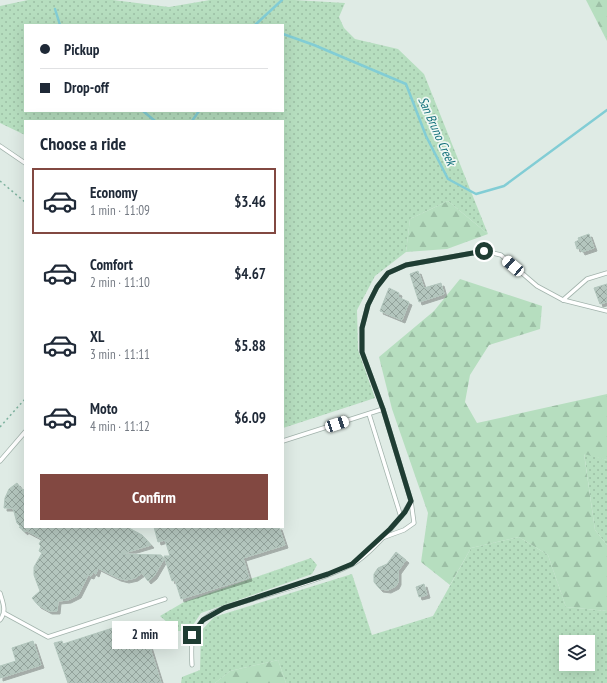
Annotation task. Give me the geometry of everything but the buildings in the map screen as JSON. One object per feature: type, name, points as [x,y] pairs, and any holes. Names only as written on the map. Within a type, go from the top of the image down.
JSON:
[{"type":"lane","points":[[0,146],[24,162]]},
{"type":"lane","points":[[381,538],[404,530],[414,523],[411,501],[383,409],[362,352],[362,328],[368,305],[377,287],[388,273],[406,265],[484,251],[501,256],[537,286],[563,300],[607,311]]},
{"type":"lane","points":[[563,300],[587,279],[607,273]]},
{"type":"lane","points":[[284,441],[383,409]]},
{"type":"lane","points":[[369,414],[401,517]]},
{"type":"lane","points":[[0,461],[24,433]]},
{"type":"lane","points":[[192,665],[192,635],[203,620],[224,608],[328,574],[352,564],[381,538],[401,517],[411,501]]},
{"type":"lane","points":[[0,593],[4,614],[0,620]]},
{"type":"lane","points":[[4,614],[48,637],[165,599]]},
{"type":"path","points":[[0,181],[24,201]]},
{"type":"path","points":[[0,427],[24,400]]},
{"type":"green space","points":[[28,0],[113,0],[169,7],[210,0],[294,0],[345,3],[339,17],[344,28],[355,39],[398,49],[424,74],[488,234],[448,201],[410,219],[406,252],[375,276],[357,310],[358,350],[375,398],[284,428],[284,120],[24,120],[24,135],[0,123],[0,6]]},
{"type":"green space","points":[[586,0],[607,0],[607,41]]},
{"type":"green space","points":[[448,201],[488,234],[447,249],[406,252],[410,219]]},
{"type":"green space","points":[[460,279],[542,306],[540,329],[489,345],[470,375],[465,402],[477,423],[607,394],[607,460],[584,454],[595,530],[607,545],[607,611],[566,607],[548,555],[519,537],[471,548],[450,585],[421,562],[428,513],[392,409],[379,357],[434,311]]},
{"type":"green space","points":[[584,453],[607,460],[607,545],[595,530]]},
{"type":"green space","points":[[519,537],[548,555],[566,607],[607,611],[607,683],[286,683],[278,660],[230,671],[215,683],[181,683],[182,677],[200,670],[201,631],[214,617],[352,574],[372,635],[433,616],[471,548]]},
{"type":"green space","points":[[311,558],[317,565],[312,574],[201,613],[189,631],[177,631],[160,616],[184,602]]},
{"type":"green space","points":[[278,660],[286,683],[215,683],[230,671]]},
{"type":"waterway","name":"San Bruno Creek","points":[[256,24],[282,0]]},
{"type":"waterway","name":"San Bruno Creek","points":[[55,9],[60,24]]},
{"type":"waterway","name":"San Bruno Creek","points":[[284,34],[314,45],[406,84],[426,136],[448,179],[476,194],[504,186],[607,110]]},
{"type":"waterway","name":"San Bruno Creek","points":[[144,112],[154,120]]},
{"type":"waterway","name":"San Bruno Creek","points":[[193,120],[198,112]]},
{"type":"route","points":[[192,635],[203,620],[224,608],[328,574],[352,564],[381,538],[405,512],[411,501],[383,409],[362,352],[362,328],[368,305],[377,287],[388,273],[406,265],[463,256],[484,251]]}]
